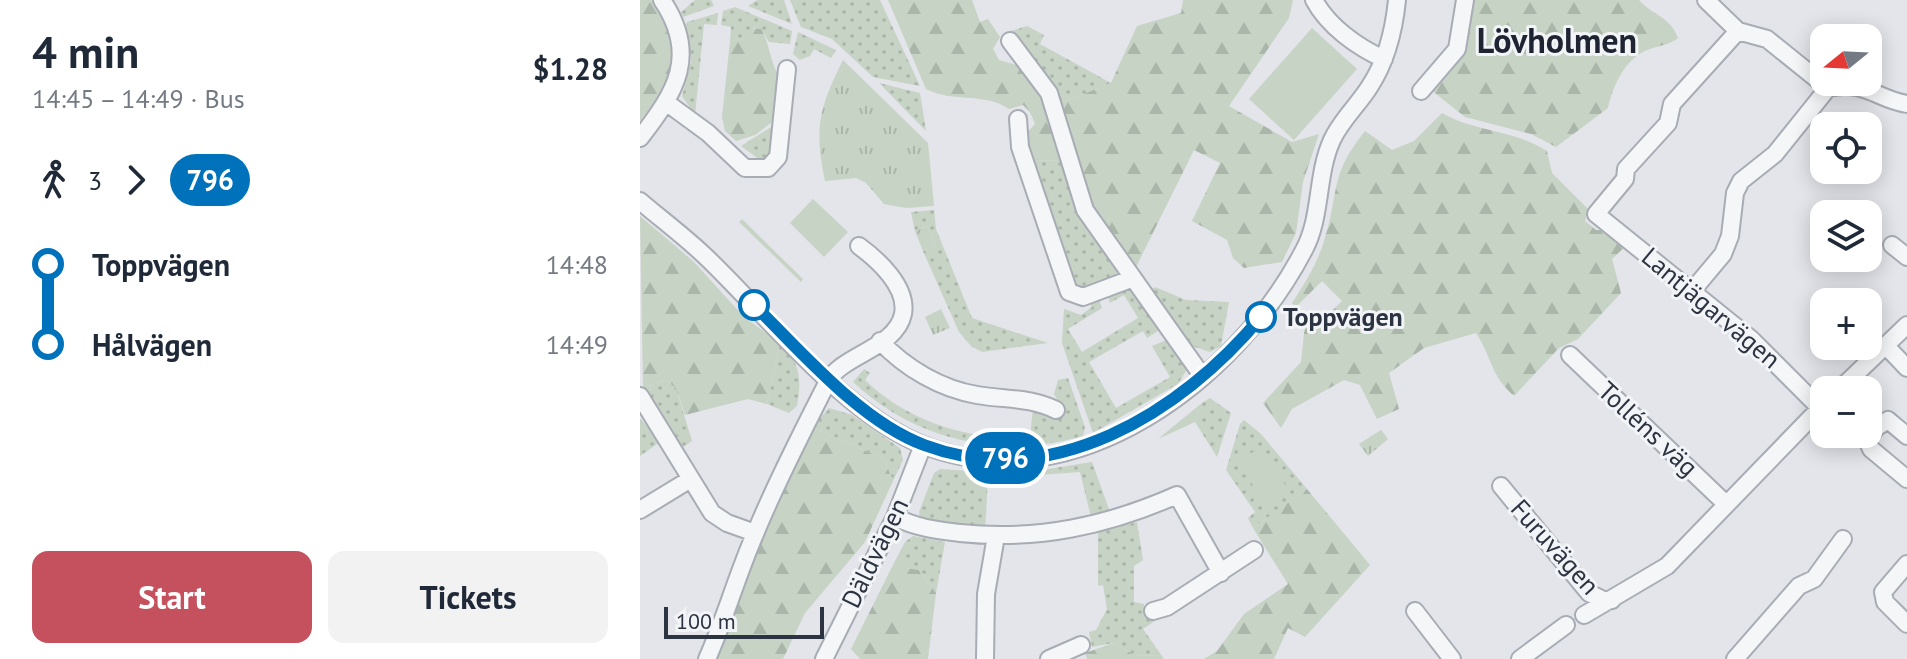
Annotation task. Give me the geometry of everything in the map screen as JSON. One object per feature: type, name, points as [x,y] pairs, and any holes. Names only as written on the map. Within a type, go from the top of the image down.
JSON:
[{"type":"street","points":[[640,138],[667,103],[681,62],[675,24],[662,0]]},
{"type":"street","points":[[1314,0],[1325,18],[1365,51],[1384,59]]},
{"type":"street","points":[[640,201],[703,254],[829,379],[872,413],[923,445],[985,458],[1046,456],[1071,451],[1150,415],[1203,377],[1232,351],[1265,311],[1306,248],[1327,153],[1384,59],[1392,35],[1397,0]]},
{"type":"street","points":[[1421,91],[1457,49],[1465,0]]},
{"type":"street","points":[[1706,0],[1738,31],[1767,39],[1810,74]]},
{"type":"street","name":"Lantjägarvägen","points":[[1738,31],[1672,104],[1668,123],[1626,169],[1625,179],[1596,214],[1769,356],[1810,395]]},
{"type":"street","points":[[1010,41],[1049,93],[1085,210],[1203,377]]},
{"type":"street","points":[[667,103],[708,133],[745,168],[768,168],[778,157],[787,69]]},
{"type":"street","points":[[1882,93],[1893,102],[1907,104]]},
{"type":"street","points":[[1692,291],[1723,254],[1730,236],[1735,193],[1741,181],[1775,154],[1822,96]]},
{"type":"street","points":[[1018,119],[1020,147],[1069,292],[1083,297],[1131,279]]},
{"type":"street","points":[[1892,245],[1907,257]]},
{"type":"street","points":[[707,659],[755,533],[829,379],[853,358],[866,355],[899,323],[904,311],[892,278],[859,246]]},
{"type":"street","points":[[1854,376],[1907,325]]},
{"type":"street","points":[[880,341],[900,360],[940,383],[977,395],[1037,401],[1056,410]]},
{"type":"street","points":[[1886,346],[1907,368]]},
{"type":"street","name":"Tolléns väg","points":[[1570,355],[1726,504]]},
{"type":"street","points":[[640,396],[712,513],[727,523],[755,533]]},
{"type":"street","points":[[1584,615],[1667,566],[1810,418]]},
{"type":"street","points":[[1907,436],[1888,420],[1877,427],[1867,440],[1871,449],[1907,479]]},
{"type":"street","name":"Däldvägen","points":[[824,659],[895,517],[923,445]]},
{"type":"street","points":[[640,510],[689,480]]},
{"type":"street","name":"Furuvägen","points":[[1501,486],[1589,593],[1605,601],[1612,600]]},
{"type":"street","points":[[895,517],[920,528],[996,536],[1083,528],[1117,519],[1177,495],[1221,573]]},
{"type":"street","points":[[985,659],[986,594],[996,536]]},
{"type":"street","points":[[1735,659],[1799,586],[1814,579],[1843,539]]},
{"type":"street","points":[[1153,611],[1167,607],[1254,550]]},
{"type":"street","points":[[1907,564],[1883,592],[1885,602],[1907,624]]},
{"type":"street","points":[[1415,611],[1452,659]]},
{"type":"street","points":[[1520,659],[1566,625]]},
{"type":"street","points":[[1049,659],[1081,645]]},
{"type":"green space","points":[[640,0],[651,0],[663,17],[670,32],[672,62],[661,91],[640,121]]},
{"type":"green space","points":[[695,0],[711,0],[714,6],[683,17],[681,12]]},
{"type":"green space","points":[[757,0],[784,0],[792,24],[748,6]]},
{"type":"green space","points":[[790,0],[880,0],[920,86],[873,77],[832,39],[801,27]]},
{"type":"green space","points":[[888,0],[972,0],[980,22],[988,19],[1000,37],[993,49],[999,60],[1023,67],[1041,93],[1062,160],[1031,161],[1025,135],[1035,124],[1023,105],[1009,109],[990,101],[947,96],[926,89]]},
{"type":"green space","points":[[1183,0],[1293,0],[1289,18],[1229,106],[1292,142],[1319,134],[1303,182],[1296,233],[1282,262],[1244,268],[1233,258],[1227,240],[1192,221],[1220,163],[1194,150],[1136,267],[1097,218],[1082,185],[1061,103],[1111,83],[1137,26],[1181,13]]},
{"type":"green space","points":[[1469,0],[1639,0],[1666,21],[1678,38],[1646,51],[1629,63],[1619,77],[1608,108],[1556,147],[1531,134],[1465,117],[1431,90]]},
{"type":"green space","points":[[735,7],[792,31],[790,44],[769,42],[761,29],[751,28],[742,38],[730,41],[731,27],[721,25],[723,11]]},
{"type":"green space","points":[[718,13],[717,25],[704,24],[695,115],[682,96],[691,61],[685,26],[687,22]]},
{"type":"green space","points":[[1027,26],[1044,35],[1040,44],[1111,83],[1061,103],[1051,82],[1011,31]]},
{"type":"green space","points":[[751,28],[761,29],[776,70],[785,83],[780,116],[755,135],[736,141],[725,131],[722,117],[730,41],[742,38]]},
{"type":"green space","points":[[1312,28],[1357,69],[1294,140],[1249,99]]},
{"type":"green space","points":[[798,32],[836,50],[831,58],[814,49],[810,56],[800,60],[793,54]]},
{"type":"green space","points":[[843,60],[928,143],[934,206],[906,208],[884,204],[866,183],[856,178],[825,181],[820,146],[821,119]]},
{"type":"green space","points":[[879,83],[920,93],[926,131]]},
{"type":"green space","points":[[1442,113],[1468,124],[1522,139],[1547,151],[1552,173],[1589,210],[1585,221],[1596,230],[1614,231],[1628,244],[1612,259],[1621,293],[1578,339],[1559,348],[1514,396],[1496,374],[1476,333],[1424,348],[1389,373],[1399,409],[1377,419],[1360,385],[1344,380],[1292,409],[1281,428],[1263,403],[1301,362],[1305,324],[1309,320],[1316,327],[1342,301],[1322,281],[1296,307],[1292,303],[1321,249],[1345,161],[1365,131],[1392,150],[1414,141]]},
{"type":"green space","points":[[779,122],[770,157],[764,163],[741,146]]},
{"type":"green space","points":[[1062,160],[1080,217],[1122,276],[1082,291],[1074,286],[1031,161]]},
{"type":"green space","points":[[813,199],[848,232],[824,257],[790,223]]},
{"type":"green space","points":[[934,210],[936,229],[972,318],[1048,343],[982,352],[971,346],[959,332],[923,251],[935,246],[927,226],[915,231],[911,212]]},
{"type":"green space","points":[[640,216],[694,262],[744,317],[780,343],[767,404],[748,399],[685,415],[676,388],[665,380],[643,388]]},
{"type":"green space","points":[[742,219],[803,279],[801,282],[739,222]]},
{"type":"green space","points":[[927,226],[935,246],[923,251],[915,231]]},
{"type":"green space","points":[[1155,287],[1186,300],[1229,302],[1221,346],[1210,352],[1192,346],[1150,291]]},
{"type":"green space","points":[[1132,291],[1161,329],[1147,338],[1143,331],[1089,362],[1116,408],[1170,377],[1152,346],[1169,339],[1183,360],[1186,371],[1178,384],[1093,433],[1062,343],[1064,309],[1081,315],[1092,307],[1089,301],[1099,299],[1102,308],[1068,329],[1082,352],[1138,318],[1124,295],[1110,303],[1108,296]]},
{"type":"green space","points":[[941,309],[950,328],[933,335],[925,317]]},
{"type":"green space","points":[[780,343],[792,357],[799,379],[797,406],[789,413],[767,404]]},
{"type":"green space","points":[[864,369],[870,373],[865,380],[882,395],[920,418],[963,432],[1007,437],[1030,437],[1033,407],[1052,415],[1061,406],[1054,394],[1058,380],[1068,378],[1085,427],[1083,436],[1021,446],[960,440],[931,431],[877,402],[853,382]]},
{"type":"green space","points":[[665,380],[676,388],[692,441],[679,450],[643,388]]},
{"type":"green space","points":[[1210,398],[1231,413],[1217,457],[1195,422],[1202,403]]},
{"type":"green space","points":[[1202,403],[1195,422],[1158,439]]},
{"type":"green space","points":[[829,408],[852,415],[900,448],[903,460],[893,481],[884,459],[812,427]]},
{"type":"green space","points":[[640,419],[660,442],[640,456]]},
{"type":"green space","points":[[1244,420],[1261,434],[1307,489],[1253,528],[1248,518],[1255,512],[1226,470],[1240,424]]},
{"type":"green space","points":[[812,427],[884,459],[893,481],[865,542],[805,613],[783,659],[715,659],[760,538]]},
{"type":"green space","points":[[1381,430],[1388,439],[1368,456],[1359,444]]},
{"type":"green space","points":[[1259,448],[1289,490],[1267,505],[1237,463]]},
{"type":"green space","points":[[1092,462],[1110,512],[1091,517],[1080,472],[988,479],[985,530],[920,519],[919,512],[934,473],[940,469],[1017,474]]},
{"type":"green space","points":[[1307,489],[1370,565],[1305,637],[1288,628],[1274,659],[1204,659],[1217,651],[1244,614],[1288,584],[1253,528]]},
{"type":"green space","points":[[1137,522],[1143,560],[1134,566],[1134,602],[1144,604],[1143,613],[1156,620],[1143,629],[1162,656],[1134,655],[1113,643],[1092,647],[1089,632],[1096,630],[1107,609],[1103,585],[1098,586],[1098,532]]},
{"type":"green space","points":[[913,536],[945,542],[936,593],[919,570],[904,568],[903,561],[895,561],[905,542]]},
{"type":"green space","points":[[895,561],[903,561],[905,568],[919,570],[936,593],[928,659],[860,659],[851,649]]},
{"type":"green space","points":[[1113,643],[1134,655],[1162,656],[1164,659],[1087,659],[1085,653]]},
{"type":"bus line","name":"796","points":[[754,305],[829,379],[895,429],[923,445],[985,458],[1046,456],[1071,451],[1129,427],[1203,377],[1232,351],[1261,317]]},
{"type":"place","name":"Toppvägen","points":[[1261,317]]},
{"type":"district","name":"Lövholmen","points":[[1557,41]]}]
